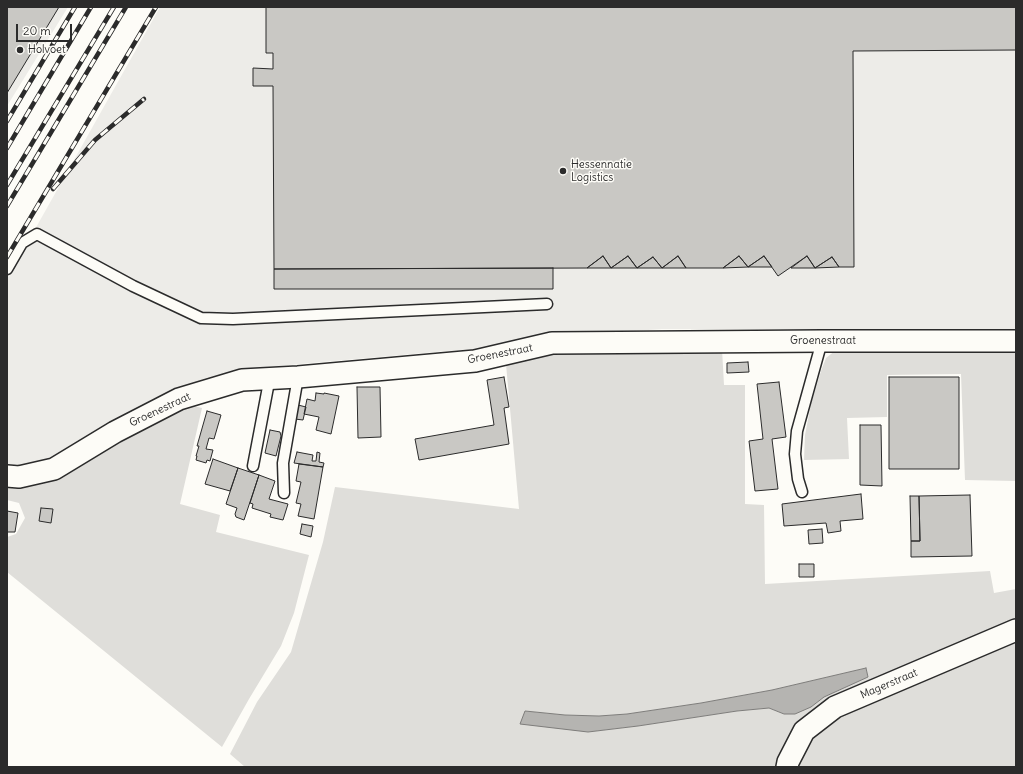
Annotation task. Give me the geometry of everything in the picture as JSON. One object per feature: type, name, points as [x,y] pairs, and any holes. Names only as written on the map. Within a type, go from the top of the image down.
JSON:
[{"type":"street","name":"Groenestraat","points":[[7,476],[19,477],[54,469],[115,432],[179,398],[242,380],[298,377],[475,360],[552,344],[822,340],[1016,341]]},
{"type":"street","name":"Magerstraat","points":[[787,767],[788,762],[804,731],[835,707],[1016,630]]},
{"type":"lane","points":[[7,269],[22,243],[37,234],[133,286],[201,318],[233,319],[547,304]]},
{"type":"lane","points":[[802,492],[798,479],[795,454],[797,431],[822,340]]},
{"type":"lane","points":[[284,494],[283,463],[298,377]]},
{"type":"lane","points":[[253,466],[268,387],[268,379]]},
{"type":"shaded area","name":"Holvoet","points":[[7,7],[68,7],[7,106]]},
{"type":"shaded area","points":[[160,7],[1016,7],[1016,330],[662,329],[550,337],[492,350],[447,351],[266,367],[206,378],[152,399],[62,455],[39,464],[7,468],[7,279]]},
{"type":"shaded area","points":[[722,349],[724,385],[745,385],[745,504],[764,505],[765,584],[990,571],[994,593],[1016,589],[1016,624],[840,700],[778,767],[245,767],[230,754],[257,702],[291,652],[323,542],[335,487],[519,509],[506,364],[540,352]],"holes":[[[866,668],[868,677],[824,697],[811,707],[784,714],[769,708],[737,711],[588,732],[525,711],[565,715],[599,716],[627,714],[701,703],[772,690]]]},
{"type":"shaded area","points":[[836,350],[1016,353],[1016,481],[965,480],[961,374],[887,375],[887,417],[847,418],[849,459],[804,460],[805,435],[811,404],[826,358]]},
{"type":"shaded area","points":[[194,406],[202,408],[180,504],[220,515],[216,532],[309,555],[294,613],[281,646],[222,747],[7,572],[7,537],[16,534],[25,518],[19,503],[7,500],[7,483],[101,449],[178,410]]},
{"type":"shaded area","points":[[1016,638],[1016,767],[797,767],[809,741],[825,726],[874,699]]},
{"type":"shaded area","points":[[866,668],[868,677],[824,697],[811,707],[795,714],[784,714],[769,708],[737,711],[588,732],[520,724],[525,711],[565,715],[599,716],[627,714],[701,703],[772,690]]},
{"type":"building","name":"Holvoet","points":[[7,7],[59,7],[7,93]]},
{"type":"building","name":"Hessennatie Logistics","points":[[266,7],[1016,7],[1016,50],[853,51],[854,267],[839,267],[832,257],[815,268],[807,256],[778,276],[764,256],[748,267],[739,256],[723,268],[686,268],[678,256],[662,268],[653,257],[637,268],[628,256],[611,268],[603,256],[587,268],[274,269],[273,86],[253,86],[253,68],[273,69],[273,53],[266,53]]},
{"type":"building","points":[[603,256],[611,268],[587,268]]},
{"type":"building","points":[[628,256],[637,268],[611,268]]},
{"type":"building","points":[[678,256],[686,268],[662,268]]},
{"type":"building","points":[[739,256],[748,267],[723,268]]},
{"type":"building","points":[[764,256],[772,267],[748,267]]},
{"type":"building","points":[[807,256],[815,268],[791,268]]},
{"type":"building","points":[[653,257],[662,268],[637,268]]},
{"type":"building","points":[[832,257],[839,267],[815,268]]},
{"type":"building","points":[[553,268],[553,289],[274,289],[274,269]]},
{"type":"building","points":[[748,362],[749,372],[727,373],[727,363]]},
{"type":"building","points":[[504,377],[509,407],[504,408],[509,444],[419,460],[415,439],[494,425],[487,380]]},
{"type":"building","points":[[889,377],[959,377],[959,469],[889,469]]},
{"type":"building","points":[[779,382],[786,437],[772,439],[778,489],[755,491],[749,441],[763,439],[757,384]]},
{"type":"building","points":[[357,387],[380,387],[381,437],[358,438]]},
{"type":"building","points":[[316,393],[339,396],[331,434],[316,430],[319,417],[304,414],[307,399],[315,401]]},
{"type":"building","points":[[298,405],[306,407],[303,420],[295,419]]},
{"type":"building","points":[[207,411],[221,415],[214,439],[209,438],[206,449],[213,450],[210,461],[207,460],[206,463],[196,460],[196,456],[199,446],[197,446]]},
{"type":"building","points":[[860,425],[881,425],[882,486],[860,485]]},
{"type":"building","points":[[270,430],[280,432],[281,436],[276,456],[265,453]]},
{"type":"building","points":[[297,452],[313,455],[312,461],[316,461],[317,452],[320,453],[319,462],[324,463],[323,467],[294,463]]},
{"type":"building","points":[[213,459],[238,468],[230,491],[205,484]]},
{"type":"building","points":[[299,464],[323,467],[314,519],[298,516],[301,504],[296,503],[301,482],[296,481]]},
{"type":"building","points":[[238,468],[259,475],[244,520],[236,517],[235,514],[237,508],[226,504]]},
{"type":"building","points":[[259,475],[275,481],[269,499],[288,504],[283,520],[270,517],[271,514],[252,508],[253,504],[250,503]]},
{"type":"building","points":[[861,494],[863,519],[840,521],[841,531],[828,533],[826,523],[784,526],[782,504]]},
{"type":"building","points":[[970,495],[972,556],[911,557],[911,541],[920,541],[919,496]]},
{"type":"building","points":[[910,496],[919,496],[920,541],[911,541]]},
{"type":"building","points":[[41,508],[53,509],[51,523],[39,521]]},
{"type":"building","points":[[7,511],[18,513],[15,532],[7,532]]},
{"type":"building","points":[[302,524],[313,526],[311,537],[300,534]]},
{"type":"building","points":[[822,529],[823,543],[809,544],[808,530]]},
{"type":"building","points":[[799,564],[814,564],[814,577],[799,577]]},
{"type":"railway","points":[[7,121],[75,7]]},
{"type":"railway","points":[[7,148],[91,7]]},
{"type":"railway","points":[[7,185],[114,7]]},
{"type":"railway","points":[[7,206],[126,7]]},
{"type":"railway","points":[[7,257],[156,7]]},
{"type":"railway","points":[[53,189],[95,140],[144,99]]},
{"type":"place","name":"Holvoet","points":[[20,50]]},
{"type":"place","name":"Hessennatie Logistics","points":[[563,171]]}]
